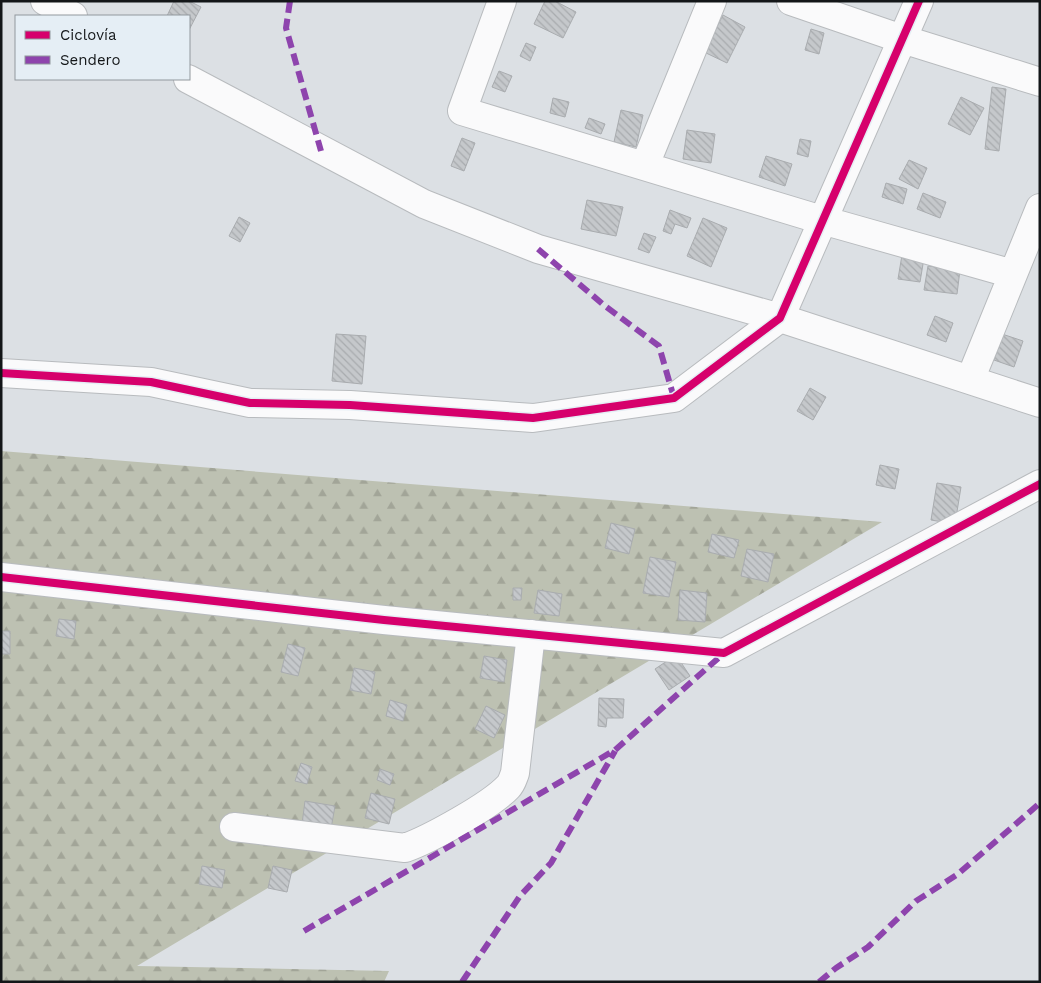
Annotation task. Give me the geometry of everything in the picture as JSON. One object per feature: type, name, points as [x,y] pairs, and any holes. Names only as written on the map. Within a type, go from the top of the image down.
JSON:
[{"type":"street","points":[[45,1],[71,15]]},
{"type":"street","points":[[502,1],[462,111],[822,220],[1013,274]]},
{"type":"street","points":[[645,165],[712,1]]},
{"type":"street","points":[[791,1],[902,40],[1040,82]]},
{"type":"street","points":[[1,373],[151,382],[250,403],[350,405],[533,418],[674,398],[780,318],[919,1]]},
{"type":"street","points":[[190,80],[424,204],[538,249],[780,318],[1040,404]]},
{"type":"street","points":[[970,380],[1040,208]]},
{"type":"street","points":[[1,577],[724,653],[1040,484]]},
{"type":"street","points":[[234,828],[404,848],[423,842],[495,798],[510,786],[515,773],[531,634]]},
{"type":"green space","points":[[1,451],[882,522],[137,966],[389,971],[384,982],[1,982]]},
{"type":"building","points":[[174,1],[189,1],[201,7],[190,28],[190,15],[167,15]]},
{"type":"building","points":[[545,1],[555,1],[576,12],[563,38],[534,24]]},
{"type":"building","points":[[723,15],[745,27],[727,63],[704,52]]},
{"type":"building","points":[[811,29],[824,33],[819,54],[805,50]]},
{"type":"building","points":[[526,43],[536,47],[530,61],[520,56]]},
{"type":"building","points":[[499,71],[512,76],[505,92],[492,87]]},
{"type":"building","points":[[992,87],[1006,89],[999,151],[985,149]]},
{"type":"building","points":[[961,97],[984,108],[970,135],[948,124]]},
{"type":"building","points":[[553,98],[569,102],[565,117],[550,113]]},
{"type":"building","points":[[621,110],[643,115],[636,147],[614,142]]},
{"type":"building","points":[[589,118],[605,124],[601,134],[585,128]]},
{"type":"building","points":[[687,130],[715,134],[711,163],[683,159]]},
{"type":"building","points":[[462,138],[475,143],[464,171],[451,166]]},
{"type":"building","points":[[800,139],[811,141],[808,157],[797,154]]},
{"type":"building","points":[[766,156],[792,164],[785,186],[759,177]]},
{"type":"building","points":[[909,160],[927,168],[918,189],[899,179]]},
{"type":"building","points":[[886,183],[907,189],[903,204],[882,197]]},
{"type":"building","points":[[923,193],[946,202],[940,218],[917,209]]},
{"type":"building","points":[[587,200],[623,207],[616,236],[581,229]]},
{"type":"building","points":[[670,210],[691,218],[687,228],[675,224],[671,234],[663,231]]},
{"type":"building","points":[[239,217],[250,223],[240,242],[229,236]]},
{"type":"building","points":[[703,218],[727,228],[711,267],[687,256]]},
{"type":"building","points":[[644,233],[656,237],[649,253],[638,249]]},
{"type":"building","points":[[902,255],[924,258],[920,282],[898,279]]},
{"type":"building","points":[[928,266],[960,270],[957,294],[924,290]]},
{"type":"building","points":[[935,316],[953,323],[946,342],[927,335]]},
{"type":"building","points":[[336,334],[366,336],[362,384],[332,381]]},
{"type":"building","points":[[1002,334],[1023,341],[1014,367],[994,360]]},
{"type":"building","points":[[810,388],[826,397],[813,420],[797,411]]},
{"type":"building","points":[[880,465],[899,469],[895,489],[876,485]]},
{"type":"building","points":[[937,483],[961,487],[955,524],[931,520]]},
{"type":"building","points":[[611,523],[635,529],[629,554],[605,548]]},
{"type":"building","points":[[712,534],[739,540],[734,558],[708,552]]},
{"type":"building","points":[[747,549],[774,554],[768,582],[741,576]]},
{"type":"building","points":[[650,557],[676,562],[669,597],[643,593]]},
{"type":"building","points":[[513,588],[522,588],[521,600],[513,600]]},
{"type":"building","points":[[538,590],[562,594],[559,616],[534,613]]},
{"type":"building","points":[[680,590],[707,593],[705,622],[678,620]]},
{"type":"building","points":[[59,619],[76,621],[74,639],[56,636]]},
{"type":"building","points":[[1,631],[10,631],[10,654],[1,654]]},
{"type":"building","points":[[288,644],[305,648],[298,676],[281,672]]},
{"type":"building","points":[[676,655],[690,676],[669,690],[655,669]]},
{"type":"building","points":[[484,656],[507,660],[504,682],[480,678]]},
{"type":"building","points":[[354,668],[375,672],[371,694],[350,690]]},
{"type":"building","points":[[599,698],[624,699],[623,718],[607,718],[606,727],[598,726]]},
{"type":"building","points":[[390,700],[407,705],[403,721],[386,716]]},
{"type":"building","points":[[486,706],[505,715],[494,738],[475,729]]},
{"type":"building","points":[[301,763],[312,767],[307,784],[295,781]]},
{"type":"building","points":[[380,769],[394,774],[390,785],[377,780]]},
{"type":"building","points":[[371,793],[395,799],[389,824],[365,818]]},
{"type":"building","points":[[305,801],[335,806],[331,829],[302,824]]},
{"type":"building","points":[[202,866],[225,870],[222,888],[199,884]]},
{"type":"building","points":[[273,866],[292,870],[287,892],[268,888]]},
{"type":"marked path","points":[[290,1],[286,28],[321,151]]},
{"type":"marked path","points":[[538,249],[605,306],[659,346],[674,398]]},
{"type":"marked path","points":[[304,931],[615,750],[724,653]]},
{"type":"marked path","points":[[462,982],[520,896],[551,863],[615,751]]},
{"type":"marked path","points":[[819,982],[836,968],[868,947],[916,901],[958,874],[1040,803]]},
{"type":"cycle path","points":[[1,373],[151,382],[250,403],[350,405],[533,418],[674,398],[780,318],[919,1]]},
{"type":"cycle path","points":[[1,577],[384,620],[724,653],[1040,484]]}]
